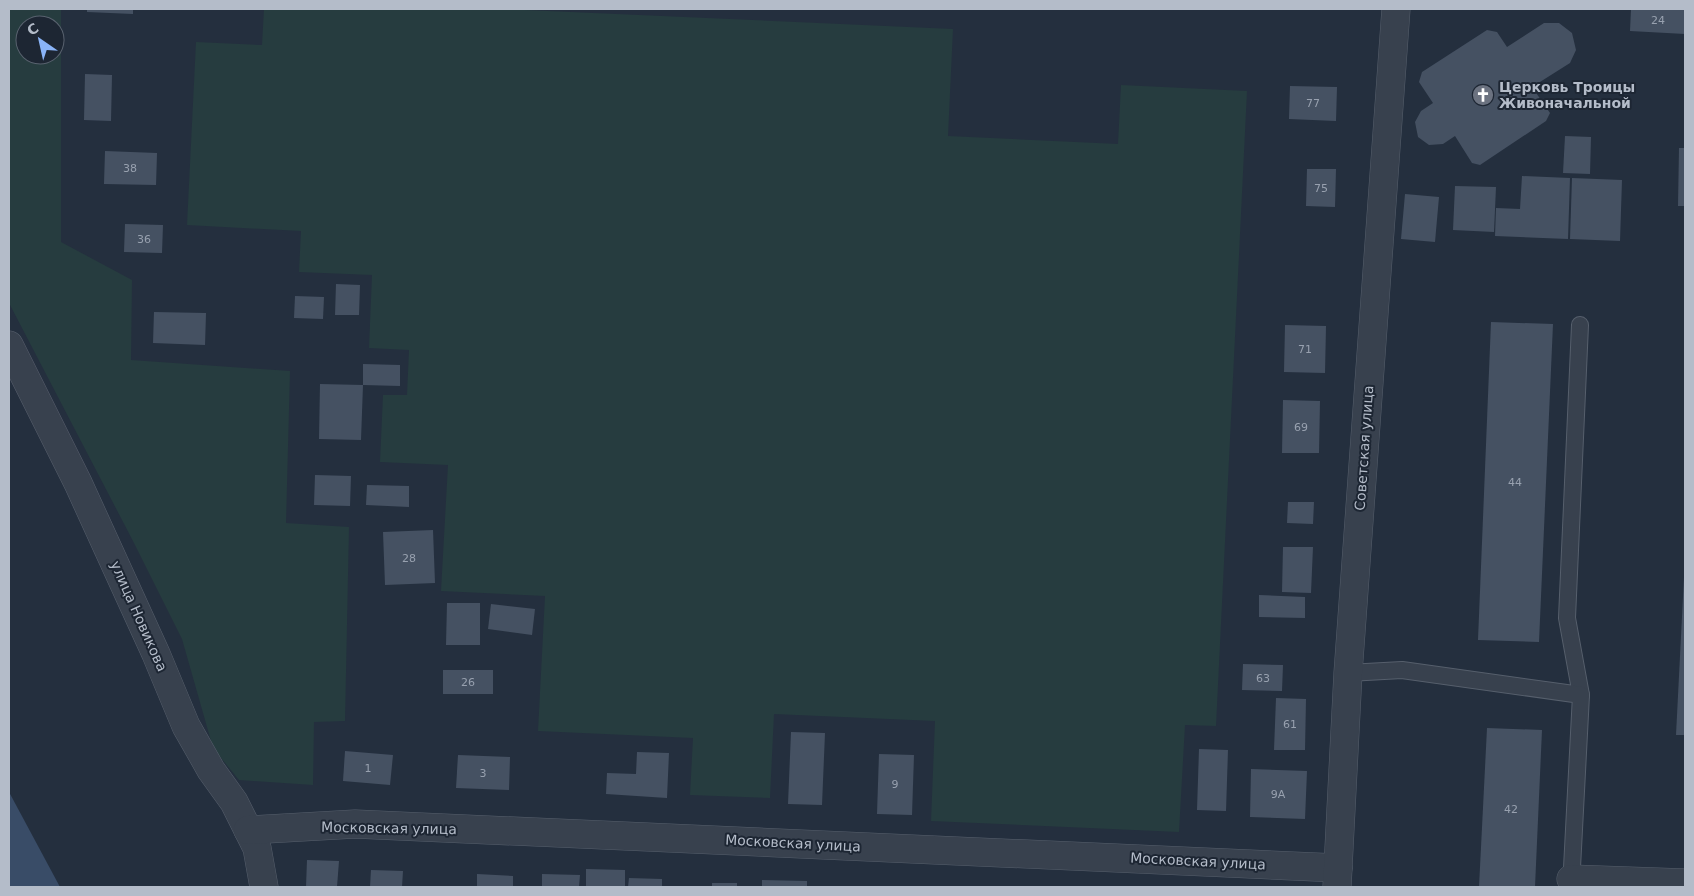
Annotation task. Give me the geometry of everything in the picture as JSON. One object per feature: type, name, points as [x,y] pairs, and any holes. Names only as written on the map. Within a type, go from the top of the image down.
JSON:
[{"type":"street","name":"Советская улица","points":[[1338,877],[1348,673],[1396,9]]},
{"type":"street","name":"улица Новикова","points":[[9,345],[78,483],[156,654],[186,726],[211,770],[234,802],[257,848],[264,887]]},
{"type":"street","name":"Московская улица","points":[[248,830],[354,824],[1338,877]]},
{"type":"street","points":[[1571,883],[1685,883]]},
{"type":"lane","points":[[1571,883],[1581,696],[1567,618],[1580,325]]},
{"type":"lane","points":[[1348,673],[1402,670],[1581,696]]},
{"type":"green space","points":[[9,9],[61,9],[61,15],[15,15],[15,65],[61,65],[61,242],[132,280],[131,360],[290,371],[286,523],[349,527],[345,721],[314,722],[313,785],[239,780],[213,748],[182,639],[9,303]]},
{"type":"green space","points":[[264,9],[503,9],[953,29],[948,136],[1118,144],[1121,85],[1247,91],[1216,726],[1185,725],[1179,832],[931,821],[935,721],[774,714],[770,798],[690,795],[693,738],[538,731],[545,596],[441,591],[448,465],[380,462],[383,395],[407,395],[409,350],[369,348],[372,275],[299,272],[301,231],[187,225],[196,42],[262,45]]},
{"type":"water","points":[[9,792],[60,887],[9,887]]},
{"type":"building","points":[[87,9],[133,9],[133,14],[87,12]]},
{"type":"building","points":[[1631,9],[1685,9],[1685,34],[1630,31]]},
{"type":"building","name":"Церковь Троицы Живоначальной","points":[[1544,23],[1559,23],[1572,33],[1576,50],[1570,63],[1532,87],[1550,113],[1546,121],[1480,165],[1472,163],[1455,136],[1443,144],[1429,145],[1418,137],[1415,122],[1421,111],[1433,103],[1419,82],[1422,72],[1487,30],[1497,32],[1507,47]]},
{"type":"building","points":[[85,74],[112,75],[111,121],[84,120]]},
{"type":"building","points":[[1290,86],[1337,87],[1336,121],[1289,119]]},
{"type":"building","points":[[1565,136],[1591,137],[1590,174],[1563,173]]},
{"type":"building","points":[[1679,148],[1685,148],[1685,206],[1678,206]]},
{"type":"building","points":[[105,151],[157,153],[156,185],[104,184]]},
{"type":"building","points":[[1307,169],[1336,169],[1335,207],[1306,206]]},
{"type":"building","points":[[1522,176],[1570,178],[1568,239],[1495,236],[1496,208],[1520,209]]},
{"type":"building","points":[[1572,178],[1622,180],[1620,241],[1570,239]]},
{"type":"building","points":[[1455,186],[1496,187],[1494,232],[1453,230]]},
{"type":"building","points":[[1405,194],[1439,197],[1435,242],[1401,239]]},
{"type":"building","points":[[125,224],[163,225],[162,253],[124,252]]},
{"type":"building","points":[[336,284],[360,285],[359,315],[335,315]]},
{"type":"building","points":[[295,296],[324,297],[323,319],[294,318]]},
{"type":"building","points":[[154,312],[206,313],[205,345],[153,343]]},
{"type":"building","points":[[1491,322],[1553,324],[1539,642],[1478,640]]},
{"type":"building","points":[[1285,325],[1326,326],[1325,373],[1284,372]]},
{"type":"building","points":[[363,364],[400,365],[400,386],[363,385]]},
{"type":"building","points":[[320,384],[363,385],[361,440],[319,439]]},
{"type":"building","points":[[1283,400],[1320,401],[1319,453],[1282,453]]},
{"type":"building","points":[[315,475],[351,476],[350,506],[314,505]]},
{"type":"building","points":[[367,485],[409,486],[409,507],[366,505]]},
{"type":"building","points":[[1288,502],[1314,502],[1313,524],[1287,523]]},
{"type":"building","points":[[433,530],[435,583],[385,585],[383,532]]},
{"type":"building","points":[[1283,547],[1313,547],[1311,593],[1282,592]]},
{"type":"building","points":[[1684,577],[1685,735],[1676,735]]},
{"type":"building","points":[[1259,595],[1305,597],[1305,618],[1259,617]]},
{"type":"building","points":[[447,603],[480,603],[480,645],[446,645]]},
{"type":"building","points":[[491,604],[535,609],[532,635],[488,629]]},
{"type":"building","points":[[1243,664],[1283,665],[1282,691],[1242,690]]},
{"type":"building","points":[[443,670],[493,670],[493,694],[443,694]]},
{"type":"building","points":[[1276,698],[1306,699],[1305,750],[1274,750]]},
{"type":"building","points":[[1487,728],[1542,730],[1535,887],[1479,887]]},
{"type":"building","points":[[791,732],[825,733],[822,805],[788,804]]},
{"type":"building","points":[[1199,749],[1228,750],[1226,811],[1197,810]]},
{"type":"building","points":[[345,751],[393,755],[390,785],[343,781]]},
{"type":"building","points":[[637,752],[669,753],[667,798],[606,794],[607,773],[636,774]]},
{"type":"building","points":[[879,754],[914,755],[912,815],[877,814]]},
{"type":"building","points":[[458,755],[510,757],[509,790],[456,788]]},
{"type":"building","points":[[1251,769],[1307,771],[1305,819],[1250,817]]},
{"type":"building","points":[[307,860],[339,861],[337,887],[306,887]]},
{"type":"building","points":[[586,869],[625,870],[625,887],[586,887]]},
{"type":"building","points":[[371,870],[403,871],[402,887],[370,887]]},
{"type":"building","points":[[477,874],[513,876],[513,887],[477,887]]},
{"type":"building","points":[[542,874],[580,875],[579,887],[542,887]]},
{"type":"building","points":[[629,878],[662,879],[662,887],[628,887]]},
{"type":"building","points":[[762,880],[807,881],[807,887],[762,887]]},
{"type":"building","points":[[712,883],[737,883],[737,887],[712,887]]},
{"type":"place","name":"Церковь Троицы Живоначальной","points":[[1483,95]]}]
